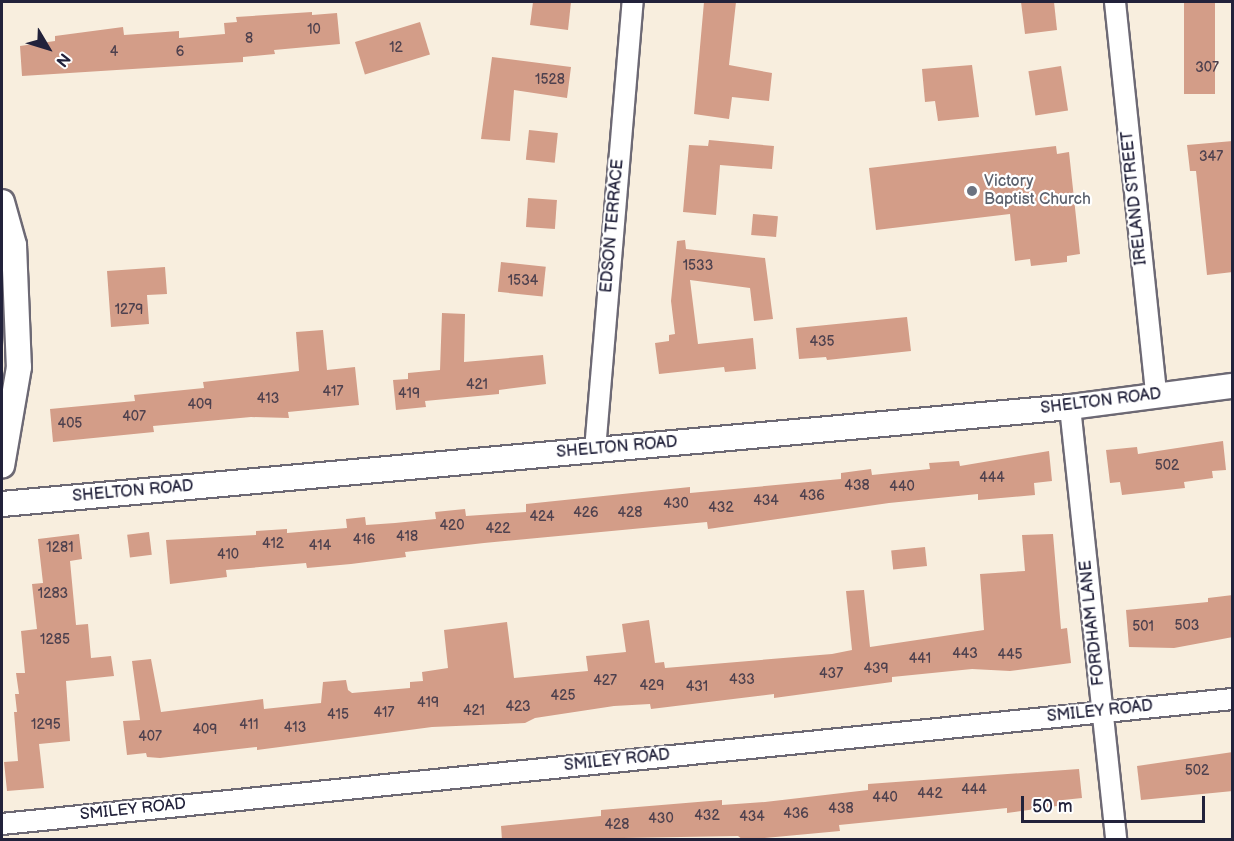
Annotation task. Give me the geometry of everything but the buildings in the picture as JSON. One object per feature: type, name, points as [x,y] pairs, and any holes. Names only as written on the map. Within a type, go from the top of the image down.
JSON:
[{"type":"street","name":"EDSON TERRACE","points":[[595,450],[633,2]]},
{"type":"street","name":"IRELAND STREET","points":[[1115,2],[1156,394]]},
{"type":"street","points":[[2,202],[14,245],[19,367],[2,466]]},
{"type":"street","name":"SHELTON ROAD","points":[[2,504],[1070,407],[1156,394],[1233,386]]},
{"type":"street","name":"FORDHAM LANE","points":[[1070,407],[1116,840]]},
{"type":"street","name":"SMILEY ROAD","points":[[2,824],[1233,699]]},
{"type":"place","name":"Victory Baptist Church","points":[[972,191]]}]
